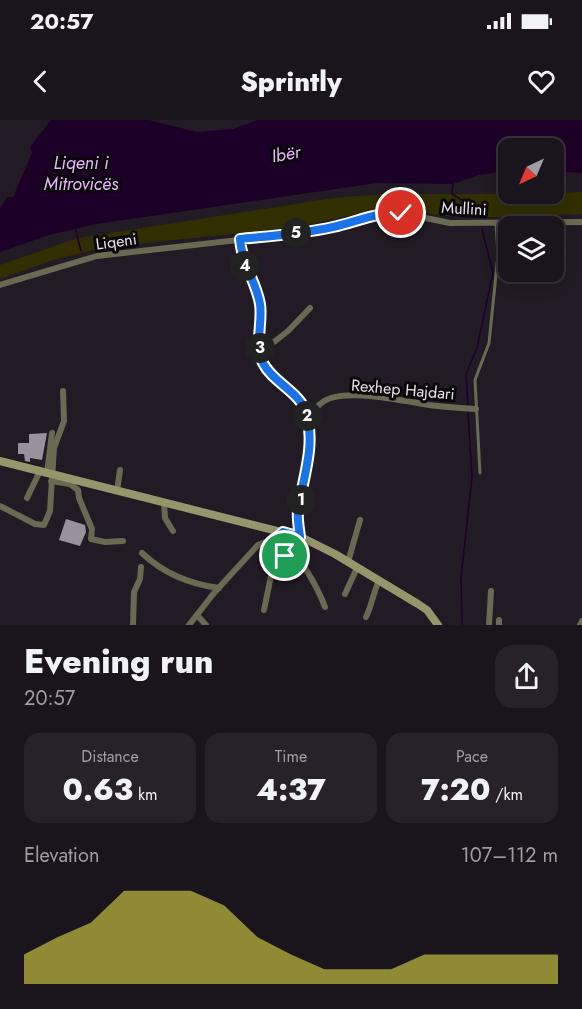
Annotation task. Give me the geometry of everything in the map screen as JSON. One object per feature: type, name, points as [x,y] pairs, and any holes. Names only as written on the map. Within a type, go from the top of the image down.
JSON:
[{"type":"main road","points":[[0,461],[280,536],[300,537],[348,562],[418,604],[427,610],[436,624]]},
{"type":"street","name":"Mullini","points":[[240,239],[317,230],[389,212],[450,223],[582,222]]},
{"type":"street","name":"Liqeni","points":[[0,285],[98,256],[240,239]]},
{"type":"street","name":"Rexhep Hajdari","points":[[240,239],[244,264],[260,306],[263,363],[305,409],[310,428]]},
{"type":"street","points":[[261,352],[288,331],[310,308]]},
{"type":"street","points":[[27,498],[48,475],[54,448],[64,422],[63,392]]},
{"type":"street","name":"Rexhep Hajdari","points":[[300,537],[298,511],[309,456],[310,417],[320,404],[330,398],[343,396],[382,397],[476,409]]},
{"type":"street","points":[[0,506],[35,524],[44,525],[50,511],[48,475],[52,433]]},
{"type":"street","points":[[117,491],[120,470]]},
{"type":"street","points":[[48,475],[78,489],[79,498],[92,529],[91,539],[105,542],[123,541]]},
{"type":"street","points":[[164,504],[165,518],[173,531]]},
{"type":"street","points":[[348,562],[360,520]]},
{"type":"street","points":[[189,625],[258,545],[280,536]]},
{"type":"street","points":[[280,536],[316,585],[325,607]]},
{"type":"street","points":[[264,610],[273,566],[285,556],[280,536]]},
{"type":"street","points":[[142,553],[178,579],[219,588]]},
{"type":"street","points":[[133,625],[134,591],[140,579],[141,567]]},
{"type":"street","points":[[345,594],[357,568]]},
{"type":"street","points":[[366,617],[372,606],[373,592],[379,581]]},
{"type":"street","points":[[489,625],[491,591]]},
{"type":"street","points":[[197,615],[206,625]]},
{"type":"street","points":[[580,625],[582,621]]},
{"type":"lane","points":[[480,473],[475,380],[489,343],[498,255],[496,223]]},
{"type":"shaded area","points":[[582,192],[582,214],[465,217],[389,207],[291,228],[107,247],[56,259],[0,279],[0,265],[78,238],[334,198],[384,194],[498,194],[498,204],[564,204],[564,193]]},
{"type":"water","name":"Liqeni i Mitrovicës","points":[[51,120],[149,120],[197,132],[233,129],[258,120],[582,120],[582,173],[564,172],[564,138],[498,138],[498,172],[479,175],[453,184],[377,183],[96,224],[49,235],[0,252],[0,208],[7,197],[13,197],[32,153],[30,147]]},
{"type":"building","points":[[47,433],[42,460],[30,458],[30,462],[25,461],[24,454],[18,454],[18,443],[29,443],[29,434]]},
{"type":"building","points":[[66,519],[85,525],[86,532],[80,546],[59,540]]},
{"type":"waterway","points":[[453,184],[452,194],[483,213]]},
{"type":"waterway","points":[[75,228],[81,251]]},
{"type":"waterway","points":[[468,406],[466,374],[477,348],[493,273],[482,229]]},
{"type":"waterway","points":[[462,625],[461,578],[472,477],[468,411]]},
{"type":"route","points":[[285,556],[277,537],[283,532],[300,537],[298,511],[309,456],[310,428],[305,409],[263,363],[260,350],[260,306],[244,264],[240,239],[308,232],[336,227],[382,213],[401,213]]},
{"type":"water label","name":"Ibër","points":[[286,154]]}]
